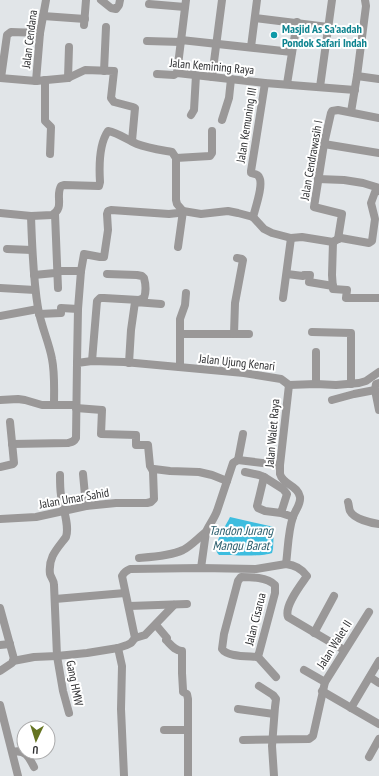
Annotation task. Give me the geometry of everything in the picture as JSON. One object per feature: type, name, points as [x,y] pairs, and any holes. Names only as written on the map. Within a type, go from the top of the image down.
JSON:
[{"type":"street","name":"Jalan Cendana","points":[[36,81],[40,33],[46,0]]},
{"type":"street","points":[[43,16],[85,22],[86,0]]},
{"type":"street","points":[[101,0],[110,8],[114,9],[118,8],[120,0]]},
{"type":"street","points":[[212,77],[222,0]]},
{"type":"street","points":[[251,47],[257,0]]},
{"type":"street","points":[[320,87],[332,0]]},
{"type":"street","points":[[351,112],[366,6],[365,0]]},
{"type":"street","points":[[149,4],[186,3],[177,73]]},
{"type":"street","points":[[255,18],[328,27]]},
{"type":"street","points":[[287,84],[296,22]]},
{"type":"street","points":[[104,71],[106,27]]},
{"type":"street","points":[[40,33],[11,32],[7,35],[0,78],[36,81],[68,78],[85,70],[114,71],[111,98],[114,102],[133,106],[135,108],[132,141]]},
{"type":"street","points":[[147,41],[217,43],[292,52]]},
{"type":"street","points":[[68,78],[69,47]]},
{"type":"street","name":"Jalan Kemining Raya","points":[[157,74],[174,75],[177,73],[264,83],[355,90]]},
{"type":"street","points":[[191,115],[194,110],[196,75]]},
{"type":"street","points":[[357,76],[379,79]]},
{"type":"street","points":[[222,120],[228,98],[230,79]]},
{"type":"street","points":[[45,80],[45,121],[51,127],[50,154]]},
{"type":"street","name":"Jalan Kemuning III","points":[[253,217],[261,184],[260,177],[251,173],[251,171],[264,83]]},
{"type":"street","name":"Jalan Cendrawasih I","points":[[335,240],[342,214],[314,207],[324,144],[332,111],[338,110],[379,118]]},
{"type":"street","points":[[58,288],[55,214],[59,207],[60,186],[99,186],[100,156],[105,135],[108,131],[120,134],[142,146],[172,152],[176,158],[176,200],[177,204],[183,211],[178,247]]},
{"type":"street","points":[[176,158],[210,156],[212,153],[212,131]]},
{"type":"street","points":[[324,144],[379,153]]},
{"type":"street","points":[[318,179],[344,180],[363,183],[379,188]]},
{"type":"street","points":[[12,444],[72,442],[76,438],[78,308],[81,271],[84,254],[104,257],[108,230],[108,211],[113,210],[169,214],[183,211],[201,214],[228,211],[253,217],[264,229],[272,233],[291,238],[302,237],[335,240],[341,238],[369,243],[372,241],[375,219],[371,203],[375,192],[379,191]]},
{"type":"street","points":[[0,213],[31,216],[55,214]]},
{"type":"street","points":[[31,216],[35,290],[52,359],[54,405]]},
{"type":"street","points":[[283,298],[291,238]]},
{"type":"street","points":[[335,240],[332,275],[333,289],[346,290],[346,298],[379,298]]},
{"type":"street","points":[[8,249],[32,250]]},
{"type":"street","points":[[234,334],[235,303],[243,260],[238,258]]},
{"type":"street","points":[[34,275],[61,271],[81,271]]},
{"type":"street","points":[[92,361],[97,301],[100,298],[139,300],[144,298],[145,295],[146,284],[142,276],[107,274]]},
{"type":"street","points":[[287,274],[303,276],[310,275],[309,282],[333,286]]},
{"type":"street","points":[[0,288],[35,290]]},
{"type":"street","points":[[180,367],[180,319],[186,293]]},
{"type":"street","points":[[126,363],[129,300]]},
{"type":"street","points":[[126,363],[135,302],[161,304]]},
{"type":"street","points":[[0,316],[39,311],[61,313],[61,308],[78,308]]},
{"type":"street","points":[[312,332],[351,334],[351,384]]},
{"type":"street","points":[[180,334],[249,334]]},
{"type":"street","points":[[316,352],[316,384]]},
{"type":"street","name":"Jalan Ujung Kenari","points":[[77,363],[92,361],[126,363],[244,373],[281,379],[289,384]]},
{"type":"street","points":[[379,372],[375,383],[379,410]]},
{"type":"street","name":"Jalan Walet Raya","points":[[289,564],[289,538],[293,517],[300,502],[300,496],[298,491],[292,486],[282,483],[280,475],[289,384],[336,385],[366,381],[375,383]]},
{"type":"street","points":[[332,400],[354,394],[375,383]]},
{"type":"street","points":[[0,400],[25,400],[42,405],[102,410],[101,434],[136,435],[136,445],[148,445],[150,466],[153,471],[154,469],[199,472],[227,481]]},
{"type":"street","points":[[0,467],[14,463],[10,422]]},
{"type":"street","points":[[201,568],[206,532],[217,511],[233,464],[238,460],[243,434]]},
{"type":"street","points":[[238,460],[280,465]]},
{"type":"street","name":"Jalan Umar Sahid","points":[[0,519],[36,516],[86,506],[116,502],[147,503],[152,501],[154,495],[153,471]]},
{"type":"street","points":[[245,472],[282,483],[283,489],[287,494],[281,513]]},
{"type":"street","points":[[83,474],[86,506]]},
{"type":"street","name":"Gang HMW","points":[[60,475],[61,495],[67,534],[51,559],[50,575],[54,582],[57,656],[63,691],[69,714]]},
{"type":"street","points":[[264,477],[257,506],[258,508],[293,517]]},
{"type":"street","points":[[348,502],[352,514],[362,520],[379,524]]},
{"type":"street","points":[[139,558],[157,557],[182,551],[206,532]]},
{"type":"street","points":[[135,638],[122,576],[123,573],[130,569],[256,569],[289,564],[302,570],[306,576],[288,606],[288,617],[344,650]]},
{"type":"street","points":[[256,569],[256,578],[245,577],[239,579],[224,634],[222,649],[224,652],[230,654],[258,657],[276,677]]},
{"type":"street","name":"Jalan Cisarua","points":[[256,578],[273,582],[275,585],[275,593],[258,657]]},
{"type":"street","points":[[55,599],[125,593]]},
{"type":"street","points":[[314,633],[334,596]]},
{"type":"street","points":[[129,606],[187,604]]},
{"type":"street","points":[[0,671],[13,661],[34,657],[87,653],[127,645],[135,638],[145,635],[174,605]]},
{"type":"street","points":[[0,608],[13,661]]},
{"type":"street","name":"Jalan Walet II","points":[[272,740],[309,739],[313,736],[325,682],[369,612]]},
{"type":"street","points":[[156,625],[174,649],[182,651],[182,690],[187,694],[188,699],[188,776]]},
{"type":"street","points":[[0,645],[10,644]]},
{"type":"street","points":[[118,648],[122,666],[121,709],[124,776]]},
{"type":"street","points":[[352,708],[379,661]]},
{"type":"street","points":[[304,670],[325,682]]},
{"type":"street","points":[[370,677],[379,683]]},
{"type":"street","points":[[259,686],[276,698],[272,740],[274,776]]},
{"type":"street","points":[[322,690],[379,724]]},
{"type":"street","points":[[0,705],[18,776]]},
{"type":"street","points":[[238,709],[274,714]]},
{"type":"street","points":[[164,730],[187,730]]},
{"type":"street","points":[[369,757],[379,739]]},
{"type":"street","points":[[243,740],[272,740]]},
{"type":"street","points":[[13,752],[18,750],[22,752],[30,759],[34,767]]},
{"type":"water","name":"Tandon Jurang Mangu Barat","points":[[230,517],[274,527],[272,553],[254,555],[219,555],[216,547],[217,542]]},
{"type":"place","name":"Masjid As Sa'aadah Pondok Safari Indah","points":[[274,35]]}]
